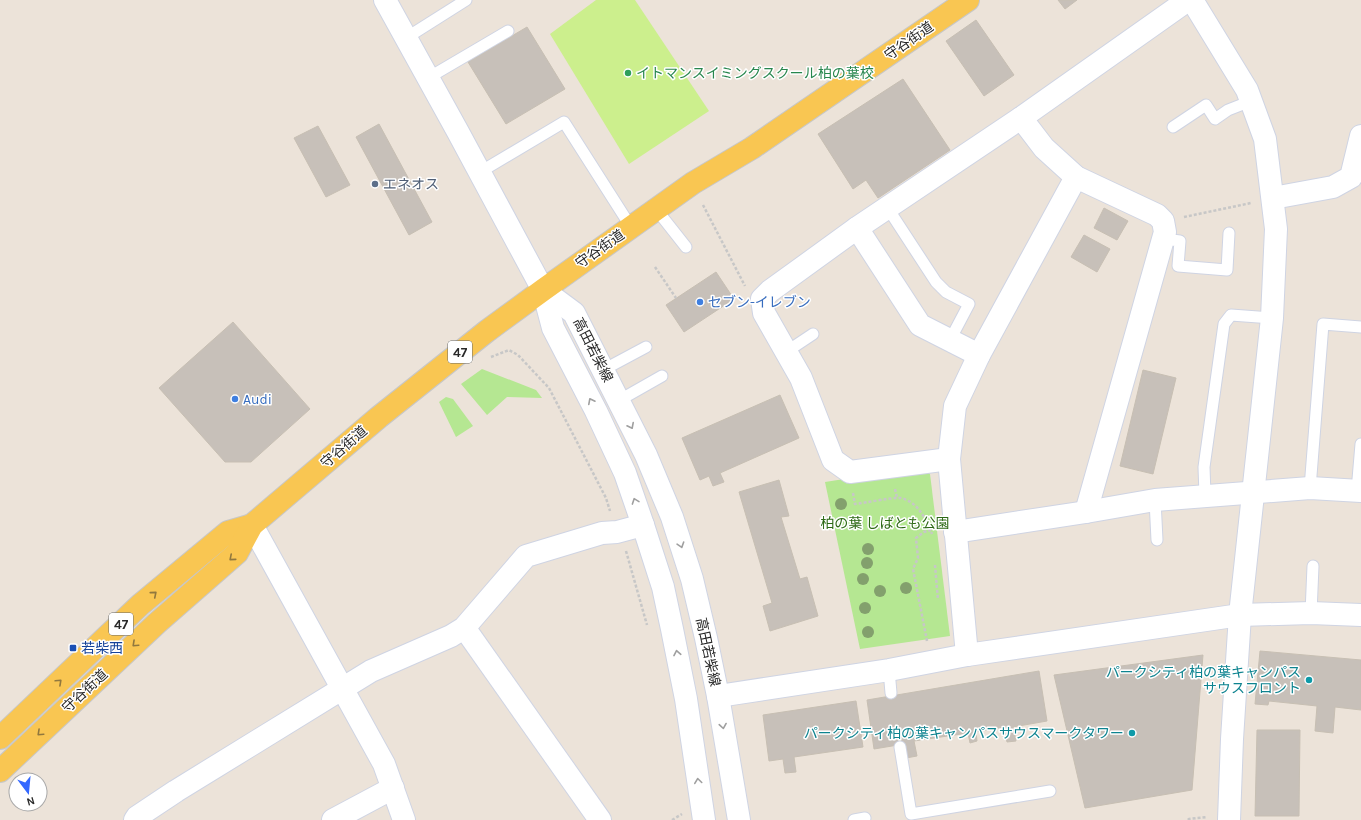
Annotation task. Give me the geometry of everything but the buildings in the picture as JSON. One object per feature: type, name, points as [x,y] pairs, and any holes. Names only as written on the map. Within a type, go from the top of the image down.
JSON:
[{"type":"main road","name":"守谷街道","points":[[0,771],[157,623],[237,553],[252,525],[379,417],[487,331],[656,209],[693,183],[752,148],[968,0]]},
{"type":"main road","name":"守谷街道","points":[[0,738],[140,605],[228,532],[252,525]]},
{"type":"street","points":[[385,0],[543,290]]},
{"type":"street","points":[[949,459],[850,472],[833,460],[800,378],[764,312],[762,299],[770,291],[857,228],[1021,118],[1188,0]]},
{"type":"street","points":[[1192,0],[1247,90],[1252,101],[1265,139],[1276,229],[1272,318],[1240,615],[1232,739],[1220,818]]},
{"type":"street","points":[[1021,118],[1044,148],[1076,177],[1157,215],[1163,229],[1086,512]]},
{"type":"street","points":[[1273,198],[1333,187],[1351,177],[1361,136]]},
{"type":"street","points":[[967,655],[949,459],[955,406],[980,355],[1076,177]]},
{"type":"street","points":[[857,228],[920,325],[980,355]]},
{"type":"street","name":"高田若柴線","points":[[543,290],[574,313],[646,455],[672,517],[692,579],[706,638],[718,696],[739,820]]},
{"type":"street","name":"高田若柴線","points":[[543,290],[554,328],[596,411],[625,473],[662,587],[686,699],[704,820]]},
{"type":"street","points":[[955,532],[1155,500],[1310,488],[1359,491]]},
{"type":"street","points":[[252,525],[384,764],[404,820]]},
{"type":"street","points":[[135,820],[137,817],[176,791],[371,671],[452,636],[464,628],[526,556],[602,533],[617,532],[643,525]]},
{"type":"street","points":[[718,696],[889,670],[967,655],[1240,615],[1311,613],[1361,615]]},
{"type":"street","points":[[468,633],[600,820]]},
{"type":"street","points":[[333,820],[393,788]]},
{"type":"lane","points":[[406,38],[466,0]]},
{"type":"lane","points":[[428,78],[508,31]]},
{"type":"lane","points":[[1173,127],[1206,105],[1215,119],[1228,110],[1252,101]]},
{"type":"lane","points":[[480,172],[564,122],[631,227]]},
{"type":"lane","points":[[887,207],[936,282],[946,292],[969,304],[950,340]]},
{"type":"lane","points":[[656,209],[686,247]]},
{"type":"lane","points":[[1163,229],[1172,240],[1180,241],[1178,266],[1227,270],[1229,233]]},
{"type":"lane","points":[[1205,495],[1204,467],[1224,324],[1231,315],[1272,318]]},
{"type":"lane","points":[[1310,488],[1323,324],[1361,327]]},
{"type":"lane","points":[[786,352],[813,334]]},
{"type":"lane","points":[[603,370],[646,347]]},
{"type":"lane","points":[[618,401],[662,376]]},
{"type":"lane","points":[[1359,491],[1361,444]]},
{"type":"lane","points":[[1155,500],[1157,540]]},
{"type":"lane","points":[[1311,613],[1312,566]]},
{"type":"lane","points":[[889,670],[891,693]]},
{"type":"lane","points":[[900,747],[912,814],[1050,791]]},
{"type":"lane","points":[[854,820],[866,818]]},
{"type":"path","points":[[1163,229],[1273,198]]},
{"type":"path","points":[[703,205],[749,292],[762,299]]},
{"type":"path","points":[[655,267],[676,298]]},
{"type":"path","points":[[488,359],[509,350],[518,354],[549,388],[606,498],[617,532],[627,554],[647,627]]},
{"type":"path","points":[[850,472],[855,504],[900,498],[912,503],[922,513],[934,538]]},
{"type":"path","points":[[931,530],[924,532],[916,538],[918,558],[913,569],[927,642],[933,641]]},
{"type":"path","points":[[934,559],[938,602]]},
{"type":"path","points":[[681,806],[684,820]]},
{"type":"path","points":[[672,820],[683,814]]},
{"type":"path","points":[[1188,820],[1220,818]]},
{"type":"green space","name":"イトマンスイミングスクール柏の葉校","points":[[596,0],[635,0],[709,111],[629,164],[550,34]]},
{"type":"green space","points":[[482,369],[536,390],[542,398],[507,397],[487,415],[461,384]]},
{"type":"green space","points":[[446,397],[453,399],[473,426],[456,437],[439,402]]},
{"type":"green space","name":"柏の葉 しばとも公園","points":[[921,467],[930,474],[950,636],[860,649],[825,482]]},
{"type":"place","name":"イトマンスイミングスクール柏の葉校","points":[[628,73]]},
{"type":"place","name":"エネオス","points":[[375,184]]},
{"type":"place","name":"セブン-イレブン","points":[[700,302]]},
{"type":"place","name":"Audi","points":[[235,399]]},
{"type":"place","name":"若柴西","points":[[73,648]]},
{"type":"place","name":"パークシティ柏の葉キャンパス サウスフロント","points":[[1309,680]]},
{"type":"place","name":"パークシティ柏の葉キャンパスサウスマークタワー","points":[[1132,733]]}]
